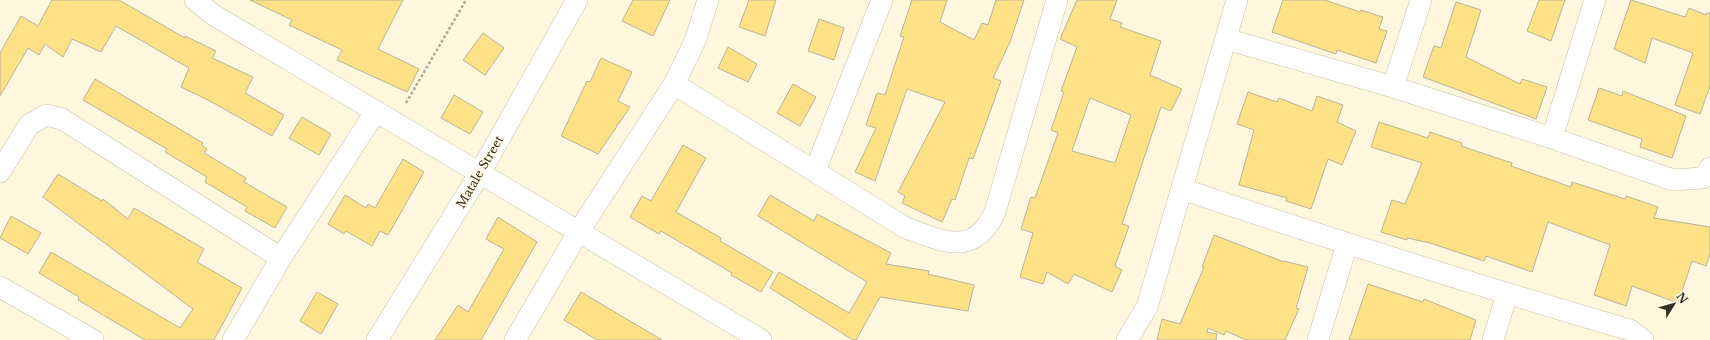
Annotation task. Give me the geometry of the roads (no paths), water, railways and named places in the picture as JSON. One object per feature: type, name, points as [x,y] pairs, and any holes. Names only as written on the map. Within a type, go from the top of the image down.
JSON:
[{"type":"street","points":[[195,0],[212,14],[761,340]]},
{"type":"street","name":"Matale Street","points":[[377,340],[480,173],[577,0]]},
{"type":"street","points":[[515,340],[579,231],[674,84],[695,41],[708,0]]},
{"type":"street","points":[[815,171],[882,0]]},
{"type":"street","points":[[674,84],[906,228],[942,241],[968,242],[988,227],[995,212],[1058,0]]},
{"type":"street","points":[[1128,340],[1147,307],[1237,0]]},
{"type":"street","points":[[1393,87],[1421,0]]},
{"type":"street","points":[[1552,138],[1595,0]]},
{"type":"street","points":[[1226,40],[1393,87],[1552,138],[1673,180],[1703,178],[1710,168]]},
{"type":"street","points":[[232,340],[281,258],[376,111]]},
{"type":"street","points":[[0,172],[29,125],[46,115],[62,119],[281,258]]},
{"type":"street","points":[[1182,189],[1347,244],[1507,294],[1630,330],[1643,340]]},
{"type":"street","points":[[1318,340],[1347,244]]},
{"type":"street","points":[[0,287],[93,340]]},
{"type":"street","points":[[1493,340],[1507,294]]}]
